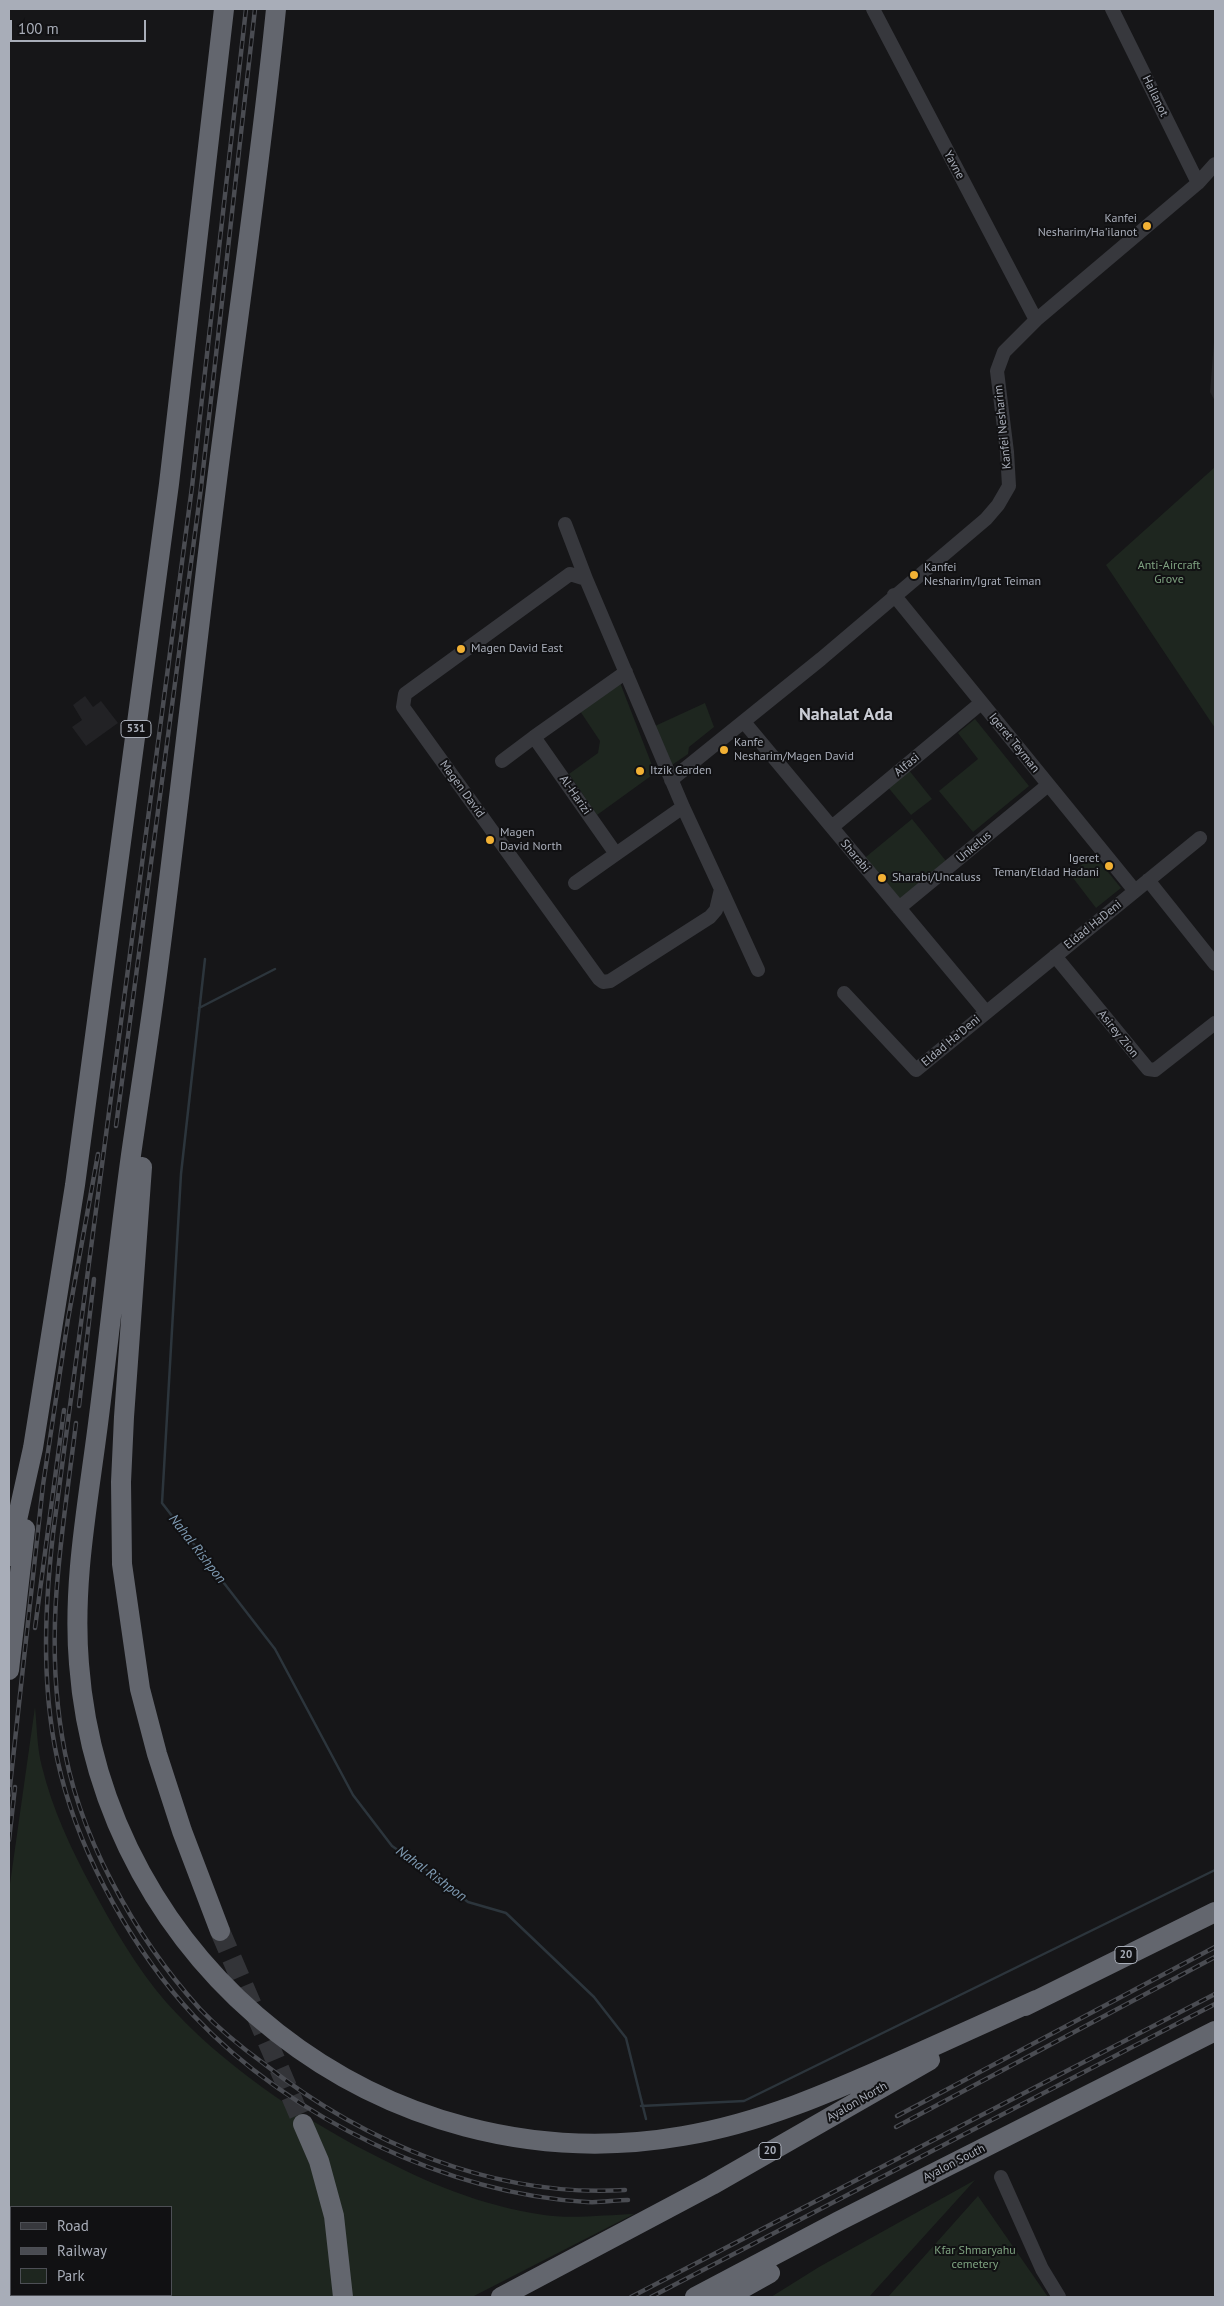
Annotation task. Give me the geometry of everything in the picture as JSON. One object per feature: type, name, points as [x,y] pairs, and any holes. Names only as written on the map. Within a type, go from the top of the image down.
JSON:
[{"type":"highway","name":"531","points":[[9,1670],[21,1582],[33,1448],[75,1185],[168,494],[224,9]]},
{"type":"highway","points":[[276,9],[158,968],[131,1156],[82,1546],[78,1591],[78,1644],[81,1687],[88,1732],[112,1812],[151,1892],[200,1959],[245,2006],[280,2035],[315,2060],[370,2092],[406,2108],[449,2122],[527,2140],[598,2145],[647,2141],[679,2137],[753,2121],[812,2100],[1036,2000]]},
{"type":"highway","points":[[158,968],[124,1418],[121,1482],[122,1564],[132,1644],[140,1689],[157,1754],[220,1931]]},
{"type":"highway","points":[[9,1556],[33,1448]]},
{"type":"highway","name":"Ayalon North","points":[[501,2297],[712,2185],[1036,2000],[1215,1912]]},
{"type":"highway","name":"Ayalon South","points":[[695,2297],[1043,2117],[1215,2031]]},
{"type":"highway","points":[[727,2297],[1043,2117]]},
{"type":"highway","points":[[303,2124],[319,2161],[334,2216],[343,2297]]},
{"type":"street","name":"Yavne","points":[[873,9],[1036,320]]},
{"type":"street","name":"HaIlanot","points":[[1112,9],[1198,183]]},
{"type":"street","name":"Kanfei Nesharim","points":[[671,780],[744,722],[894,595],[973,532],[998,505],[1009,486],[1007,452],[997,372],[1004,352],[1036,320],[1198,183],[1215,164]]},
{"type":"street","points":[[566,524],[586,579],[683,808],[758,970]]},
{"type":"street","name":"Magen David","points":[[586,579],[570,574],[405,694],[403,707],[603,982],[610,981],[710,917],[716,910],[721,890]]},
{"type":"street","name":"Igeret Teyman","points":[[894,595],[1135,891]]},
{"type":"street","points":[[502,761],[626,672]]},
{"type":"street","name":"Alfasi","points":[[832,827],[981,703]]},
{"type":"street","name":"Sharabi","points":[[744,722],[986,1012]]},
{"type":"street","name":"Al-Harizi","points":[[534,737],[616,854]]},
{"type":"street","name":"Unkelus","points":[[899,908],[1048,785]]},
{"type":"street","points":[[575,883],[683,808]]},
{"type":"street","name":"Eldad HaDeni","points":[[986,1012],[1200,838]]},
{"type":"street","points":[[1148,880],[1215,964]]},
{"type":"street","name":"Asirey Zion","points":[[1055,956],[1148,1069],[1154,1070],[1215,1023]]},
{"type":"street","name":"Eldad Ha'Deni","points":[[844,993],[916,1070],[986,1012]]},
{"type":"street","points":[[1001,2177],[1042,2269],[1060,2297]]},
{"type":"shaded area","points":[[1215,329],[1215,401],[1210,392]]},
{"type":"shaded area","points":[[85,696],[93,707],[101,701],[118,723],[86,746],[72,727],[82,720],[73,705]]},
{"type":"green space","name":"Anti-Aircraft Grove","points":[[1215,467],[1215,728],[1106,565]]},
{"type":"green space","points":[[619,680],[655,773],[597,815],[569,774],[598,753],[600,741],[578,708]]},
{"type":"green space","points":[[705,703],[714,727],[689,747],[688,754],[672,765],[655,726]]},
{"type":"green space","points":[[975,719],[1029,786],[973,832],[939,791],[978,759],[958,733]]},
{"type":"green space","points":[[908,769],[932,799],[911,815],[887,786]]},
{"type":"green space","points":[[912,819],[946,861],[895,903],[861,861]]},
{"type":"green space","points":[[1094,855],[1121,888],[1096,908],[1070,874]]},
{"type":"green space","points":[[35,1707],[39,1752],[51,1798],[69,1843],[99,1901],[135,1961],[166,2002],[187,2024],[235,2067],[288,2105],[343,2138],[391,2164],[454,2192],[520,2211],[544,2215],[576,2217],[634,2214],[472,2297],[9,2297],[9,1891]]},
{"type":"green space","points":[[975,2180],[869,2297],[771,2297],[819,2267]]},
{"type":"green space","name":"Kfar Shmaryahu cemetery","points":[[978,2196],[1048,2297],[888,2297]]},
{"type":"waterway","name":"Nahal Rishpon","points":[[205,959],[181,1174],[162,1503],[275,1649],[353,1795],[392,1846],[468,1902],[506,1913],[594,1997],[626,2038],[646,2119]]},
{"type":"waterway","points":[[199,1008],[275,969]]},
{"type":"waterway","points":[[641,2106],[744,2101],[1215,1870]]},
{"type":"tunnel","points":[[220,1931],[303,2124]]},
{"type":"railway","points":[[246,9],[192,487],[53,1534],[46,1625],[46,1655],[47,1685],[55,1745],[70,1807],[82,1839],[113,1903],[151,1964],[172,1991],[194,2016],[233,2053],[276,2087],[324,2118],[374,2144],[427,2167],[480,2184],[534,2196],[587,2202],[628,2200]]},
{"type":"railway","points":[[116,1126],[201,488],[255,9]]},
{"type":"railway","points":[[9,1795],[43,1485],[68,1319],[98,1154]]},
{"type":"railway","points":[[79,1406],[94,1279]]},
{"type":"railway","points":[[35,1628],[64,1410]]},
{"type":"railway","points":[[76,1423],[61,1541],[55,1618],[57,1696],[62,1736],[81,1810],[95,1846],[131,1916],[153,1949],[176,1980],[215,2024],[238,2044],[302,2092],[344,2118],[433,2160],[480,2174],[528,2185],[576,2190],[625,2190]]},
{"type":"railway","points":[[9,1840],[15,1787]]},
{"type":"railway","points":[[897,2116],[1215,1947]]},
{"type":"railway","points":[[896,2127],[1215,1957]]},
{"type":"railway","points":[[631,2297],[1215,1994]]},
{"type":"railway","points":[[651,2297],[1215,2004]]},
{"type":"place","name":"Kanfei Nesharim/Ha'ilanot","points":[[1147,226]]},
{"type":"place","name":"Kanfei Nesharim/Igrat Teiman","points":[[914,575]]},
{"type":"place","name":"Magen David East","points":[[461,649]]},
{"type":"place","name":"Kanfe Nesharim/Magen David","points":[[724,750]]},
{"type":"place","name":"Itzik Garden","points":[[640,771]]},
{"type":"place","name":"Magen David North","points":[[490,840]]},
{"type":"place","name":"Igeret Teman/Eldad Hadani","points":[[1109,866]]},
{"type":"place","name":"Sharabi/Uncaluss","points":[[882,878]]},
{"type":"district","name":"Nahalat Ada","points":[[846,715]]}]
